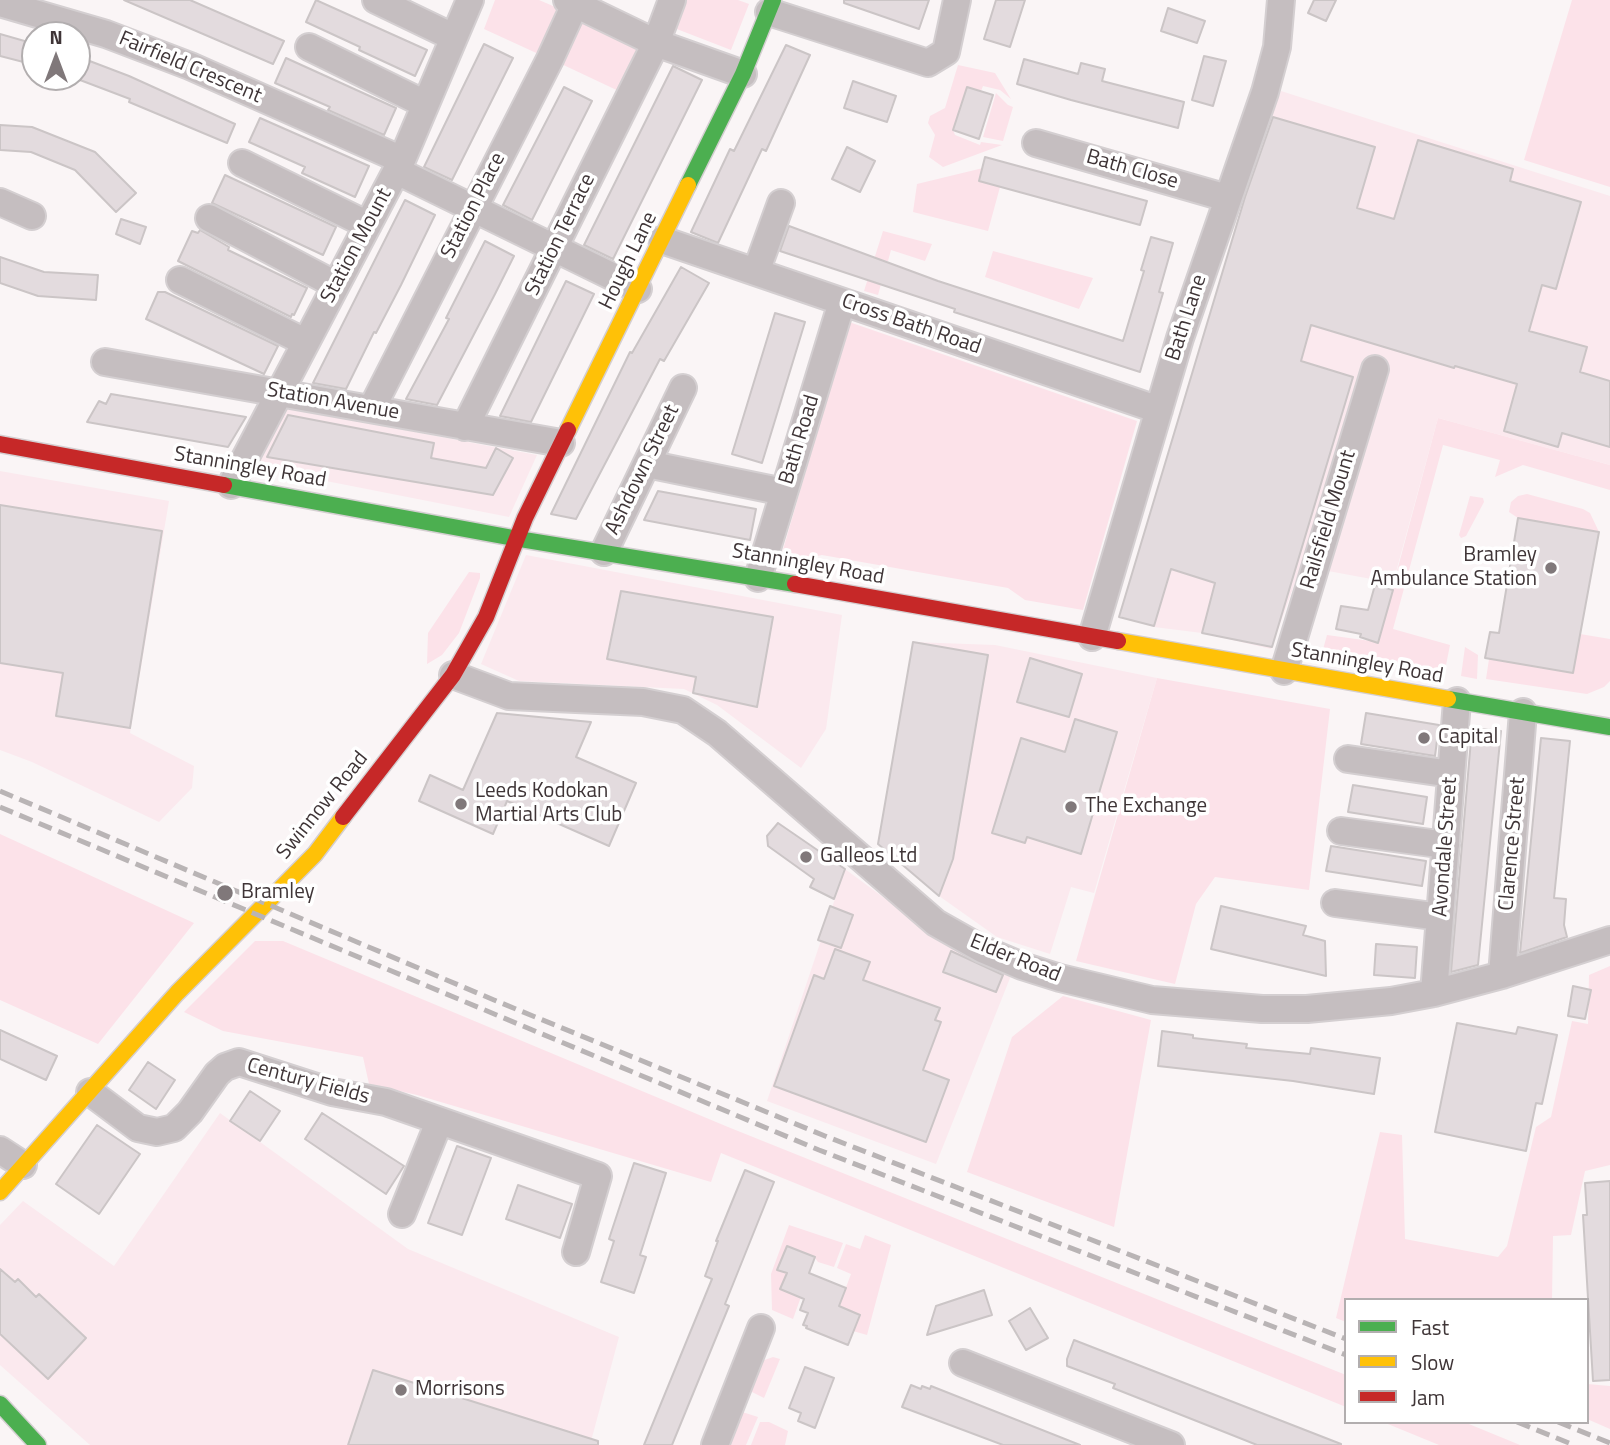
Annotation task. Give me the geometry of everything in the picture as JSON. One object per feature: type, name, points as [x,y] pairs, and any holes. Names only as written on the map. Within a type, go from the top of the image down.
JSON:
[{"type":"main road","name":"Hough Lane","points":[[519,539],[525,518],[561,443],[743,74],[771,6]]},
{"type":"main road","name":"Stanningley Road","points":[[0,444],[519,539],[758,578],[1610,727]]},
{"type":"main road","name":"Swinnow Road","points":[[0,1192],[177,993],[315,853],[453,675],[486,617],[519,539]]},
{"type":"main road","points":[[0,1404],[38,1445]]},
{"type":"street","points":[[376,0],[453,37]]},
{"type":"street","name":"Station Mount","points":[[231,485],[400,165],[470,0]]},
{"type":"street","name":"Station Terrace","points":[[465,427],[656,43],[672,0]]},
{"type":"street","points":[[771,6],[928,63],[946,51],[957,0]]},
{"type":"street","name":"Bath Lane","points":[[1092,637],[1180,338],[1271,69],[1277,47],[1281,0]]},
{"type":"street","points":[[573,1],[656,43],[743,74]]},
{"type":"street","name":"Station Place","points":[[372,408],[550,59],[573,1]]},
{"type":"street","name":"Fairfield Crescent","points":[[0,3],[106,34],[190,66],[297,114],[400,165],[473,209],[638,289]]},
{"type":"street","points":[[309,47],[425,104]]},
{"type":"street","name":"Bath Close","points":[[1036,143],[1227,198]]},
{"type":"street","points":[[242,163],[368,225]]},
{"type":"street","points":[[0,202],[32,216]]},
{"type":"street","points":[[756,272],[781,203]]},
{"type":"street","points":[[209,218],[336,285]]},
{"type":"street","name":"Cross Bath Road","points":[[662,240],[1159,410]]},
{"type":"street","points":[[180,279],[305,342]]},
{"type":"street","name":"Bath Road","points":[[758,578],[842,302]]},
{"type":"street","name":"Station Avenue","points":[[105,362],[561,443]]},
{"type":"street","name":"Railsfield Mount","points":[[1284,671],[1375,369]]},
{"type":"street","name":"Ashdown Street","points":[[604,552],[683,388]]},
{"type":"street","points":[[647,464],[784,492]]},
{"type":"street","name":"Elder Road","points":[[453,675],[509,696],[643,702],[682,710],[717,733],[936,923],[982,949],[1047,974],[1152,1000],[1262,1009],[1307,1009],[1391,1001],[1502,975],[1610,940]]},
{"type":"street","name":"Avondale Street","points":[[1434,993],[1457,701]]},
{"type":"street","name":"Clarence Street","points":[[1502,975],[1523,712]]},
{"type":"street","points":[[1348,760],[1451,774]]},
{"type":"street","points":[[1341,831],[1446,845]]},
{"type":"street","points":[[1335,903],[1440,917]]},
{"type":"street","name":"Century Fields","points":[[90,1092],[138,1128],[157,1132],[174,1128],[190,1112],[217,1074],[225,1067],[239,1062],[332,1092],[386,1102],[598,1176],[576,1252]]},
{"type":"street","points":[[402,1214],[439,1122]]},
{"type":"street","points":[[0,1150],[23,1165]]},
{"type":"street","points":[[715,1445],[761,1328]]},
{"type":"street","points":[[963,1363],[1171,1445]]},
{"type":"shaded area","points":[[495,0],[539,0],[567,12],[545,57],[484,29]]},
{"type":"shaded area","points":[[679,0],[738,0],[749,4],[731,50],[669,26]]},
{"type":"shaded area","points":[[1572,0],[1610,0],[1610,187],[1524,160]]},
{"type":"shaded area","points":[[575,16],[646,50],[625,94],[555,61]]},
{"type":"shaded area","points":[[958,65],[995,73],[1011,99],[1000,90],[983,86],[981,91],[967,87],[953,130],[955,135],[980,145],[981,142],[1002,145],[943,167],[929,157],[935,135],[928,123],[930,116],[945,108]]},
{"type":"shaded area","points":[[1281,91],[1610,196],[1610,465],[1438,418],[1393,583],[1301,566],[1271,649],[1202,633],[1154,627],[1119,617],[1270,116]]},
{"type":"shaded area","points":[[996,93],[1013,107],[1003,141],[983,137]]},
{"type":"shaded area","points":[[983,168],[979,181],[1000,187],[988,231],[913,212],[917,184]]},
{"type":"shaded area","points":[[883,231],[932,244],[925,261],[891,250],[877,282],[881,284],[878,295],[864,291]]},
{"type":"shaded area","points":[[993,251],[1093,278],[1079,309],[985,277]]},
{"type":"shaded area","points":[[849,322],[1137,421],[1083,610],[1025,600],[1008,588],[822,555],[793,561],[780,560]]},
{"type":"shaded area","points":[[287,408],[537,455],[509,517],[255,467]]},
{"type":"shaded area","points":[[1438,418],[1610,465],[1610,490],[1523,465],[1495,477],[1500,460],[1443,445],[1393,629],[1450,645],[1444,675],[1322,653],[1327,635],[1378,642]]},
{"type":"shaded area","points":[[0,471],[169,501],[130,733],[194,766],[192,788],[159,822],[32,762],[0,750]]},
{"type":"shaded area","points":[[1527,494],[1583,509],[1590,513],[1599,532],[1518,518],[1509,512],[1511,502],[1518,496]]},
{"type":"shaded area","points":[[1470,496],[1483,498],[1484,502],[1466,536],[1461,538],[1459,535]]},
{"type":"shaded area","points":[[526,555],[842,615],[826,729],[801,768],[717,705],[684,689],[519,681],[481,664]]},
{"type":"shaded area","points":[[469,572],[480,573],[480,578],[459,633],[442,655],[427,664],[428,633]]},
{"type":"shaded area","points":[[1580,634],[1610,639],[1610,681],[1604,687],[1587,694],[1486,679],[1489,659],[1573,673]]},
{"type":"shaded area","points":[[913,642],[995,645],[1157,678],[1094,893],[1071,887],[1050,954],[997,937],[939,896],[878,844]]},
{"type":"shaded area","points":[[1465,647],[1478,655],[1477,679],[1461,676]]},
{"type":"shaded area","points":[[1157,678],[1330,709],[1309,890],[1215,877],[1196,904],[1175,984],[1076,961]]},
{"type":"shaded area","points":[[0,834],[194,923],[98,1044],[0,1000]]},
{"type":"shaded area","points":[[845,869],[952,948],[1012,973],[936,1164],[767,1101]]},
{"type":"shaded area","points":[[255,941],[283,941],[728,1127],[1344,1374],[1344,1406],[721,1153],[711,1182],[417,1095],[369,1084],[363,1057],[223,1031],[184,1012]]},
{"type":"shaded area","points":[[1610,966],[1610,1165],[1585,1171],[1571,1235],[1553,1236],[1552,1298],[1344,1298],[1344,1321],[1336,1318],[1380,1132],[1402,1135],[1405,1239],[1498,1257],[1507,1246],[1536,1127],[1551,1117],[1572,1021],[1588,1024],[1589,975]]},
{"type":"shaded area","points":[[1063,996],[1151,1020],[1114,1227],[967,1172],[1012,1037]]},
{"type":"shaded area","points":[[220,1113],[408,1249],[619,1337],[590,1445],[90,1445],[0,1365],[0,1225],[23,1201],[114,1266]]},
{"type":"shaded area","points":[[789,1225],[843,1243],[834,1267],[818,1262],[815,1258],[793,1319],[772,1310],[771,1274]]},
{"type":"shaded area","points":[[865,1235],[891,1245],[867,1335],[853,1331],[860,1315],[839,1306],[851,1274],[837,1268],[846,1244],[860,1249]]},
{"type":"shaded area","points":[[773,1357],[780,1359],[764,1398],[744,1388],[756,1363]]},
{"type":"shaded area","points":[[1589,1384],[1610,1386],[1610,1429],[1589,1420]]},
{"type":"shaded area","points":[[736,1410],[758,1417],[746,1445],[722,1445]]},
{"type":"shaded area","points":[[760,1422],[769,1422],[788,1431],[785,1445],[751,1445]]},
{"type":"shaded area","points":[[1388,1424],[1469,1424],[1520,1445],[1439,1445]]},
{"type":"building","points":[[124,0],[190,0],[284,41],[273,64]]},
{"type":"building","points":[[316,0],[427,50],[415,76],[306,22]]},
{"type":"building","points":[[844,0],[929,0],[919,29],[844,3]]},
{"type":"building","points":[[996,0],[1025,0],[1010,47],[984,39]]},
{"type":"building","points":[[1314,0],[1336,0],[1326,21],[1308,13]]},
{"type":"building","points":[[1168,8],[1205,21],[1197,43],[1161,31]]},
{"type":"building","points":[[0,34],[21,40],[21,61],[0,56]]},
{"type":"building","points":[[484,44],[513,58],[452,180],[424,167]]},
{"type":"building","points":[[786,45],[810,55],[766,151],[762,149],[718,243],[691,232],[730,149],[734,151]]},
{"type":"building","points":[[1204,56],[1226,61],[1213,106],[1192,100]]},
{"type":"building","points":[[286,58],[396,108],[384,135],[275,83]]},
{"type":"building","points":[[1024,59],[1078,74],[1081,63],[1105,69],[1102,81],[1184,102],[1178,128],[1017,84]]},
{"type":"building","points":[[91,62],[235,124],[227,143],[129,102],[130,99],[91,84]]},
{"type":"building","points":[[673,66],[702,80],[613,259],[584,245]]},
{"type":"building","points":[[853,81],[896,96],[887,122],[844,108]]},
{"type":"building","points":[[564,87],[592,101],[532,220],[503,205]]},
{"type":"building","points":[[967,87],[993,95],[979,139],[953,130]]},
{"type":"building","points":[[1273,117],[1375,147],[1357,208],[1394,219],[1418,140],[1513,169],[1510,181],[1581,202],[1556,289],[1542,285],[1529,331],[1587,347],[1580,372],[1610,381],[1610,447],[1562,433],[1558,447],[1504,431],[1517,384],[1311,325],[1301,361],[1353,377],[1272,647],[1202,633],[1215,583],[1171,569],[1154,626],[1119,617],[1245,197]]},
{"type":"building","points":[[260,118],[369,166],[355,197],[302,173],[305,167],[249,142]]},
{"type":"building","points":[[0,125],[32,127],[95,152],[136,193],[116,212],[75,170],[31,152],[0,150]]},
{"type":"building","points":[[847,147],[875,161],[860,192],[832,179]]},
{"type":"building","points":[[985,157],[1147,201],[1140,225],[979,181]]},
{"type":"building","points":[[225,175],[336,227],[323,255],[212,203]]},
{"type":"building","points":[[405,200],[435,215],[401,285],[346,389],[313,383]]},
{"type":"building","points":[[121,219],[146,227],[140,244],[116,234]]},
{"type":"building","points":[[789,226],[938,281],[1123,341],[1151,237],[1173,243],[1159,292],[1163,293],[1140,372],[954,312],[955,309],[780,251]]},
{"type":"building","points":[[200,230],[229,247],[228,250],[307,288],[294,315],[291,317],[178,261],[192,231],[198,233]]},
{"type":"building","points":[[485,241],[514,256],[495,294],[437,405],[406,399],[449,319],[446,318]]},
{"type":"building","points":[[0,257],[44,272],[98,275],[96,300],[38,296],[0,283]]},
{"type":"building","points":[[681,267],[709,283],[664,361],[660,359],[576,519],[551,514],[630,352],[632,353]]},
{"type":"building","points":[[566,281],[594,294],[531,422],[500,416]]},
{"type":"building","points":[[158,292],[165,292],[278,346],[264,374],[146,319]]},
{"type":"building","points":[[775,313],[805,322],[762,463],[732,454]]},
{"type":"building","points":[[111,394],[246,417],[228,447],[87,422],[99,401],[106,404]]},
{"type":"building","points":[[288,415],[434,443],[431,458],[486,468],[496,448],[513,458],[493,495],[267,457]]},
{"type":"building","points":[[658,491],[756,509],[750,540],[644,520]]},
{"type":"building","points":[[0,505],[162,531],[130,728],[56,716],[63,673],[0,663]]},
{"type":"building","name":"Bramley Ambulance Station","points":[[1518,518],[1599,532],[1573,673],[1485,658],[1490,632],[1499,633]]},
{"type":"building","points":[[1375,585],[1393,590],[1378,643],[1360,637],[1361,634],[1336,629],[1341,606],[1368,610]]},
{"type":"building","points":[[621,591],[773,617],[757,707],[693,693],[696,677],[607,659]]},
{"type":"building","points":[[913,642],[988,655],[953,859],[939,896],[878,844]]},
{"type":"building","points":[[1030,658],[1082,674],[1069,717],[1017,702]]},
{"type":"building","points":[[497,713],[591,722],[576,757],[636,783],[609,846],[507,801],[493,834],[419,801],[430,775],[463,790]]},
{"type":"building","points":[[1366,713],[1439,725],[1435,756],[1361,744]]},
{"type":"building","points":[[1075,719],[1117,732],[1081,854],[1027,837],[1025,843],[992,833],[1021,738],[1065,752]]},
{"type":"building","points":[[1472,728],[1501,731],[1478,965],[1451,972]]},
{"type":"building","points":[[1541,738],[1570,741],[1554,898],[1566,899],[1564,925],[1567,937],[1520,953]]},
{"type":"building","points":[[1353,785],[1427,797],[1423,824],[1348,812]]},
{"type":"building","name":"Galleos Ltd","points":[[778,823],[845,869],[834,899],[810,887],[814,879],[768,846],[767,836]]},
{"type":"building","points":[[1331,846],[1426,861],[1422,886],[1326,871]]},
{"type":"building","points":[[830,906],[853,915],[841,948],[818,940]]},
{"type":"building","points":[[1221,906],[1306,926],[1303,935],[1325,941],[1326,976],[1211,949]]},
{"type":"building","points":[[1376,944],[1417,947],[1415,978],[1374,975]]},
{"type":"building","points":[[835,949],[870,962],[863,980],[940,1008],[935,1020],[941,1022],[923,1070],[949,1080],[926,1142],[774,1086],[814,975],[824,979]]},
{"type":"building","points":[[951,951],[1003,975],[996,992],[943,972]]},
{"type":"building","points":[[1573,986],[1591,990],[1585,1019],[1568,1016]]},
{"type":"building","points":[[1457,1023],[1516,1034],[1518,1027],[1557,1035],[1542,1104],[1536,1103],[1526,1151],[1435,1132]]},
{"type":"building","points":[[0,1030],[57,1056],[46,1080],[0,1059]]},
{"type":"building","points":[[1162,1031],[1193,1035],[1193,1038],[1247,1044],[1246,1048],[1310,1054],[1311,1048],[1380,1058],[1374,1094],[1293,1081],[1158,1066]]},
{"type":"building","points":[[148,1062],[175,1080],[156,1109],[129,1090]]},
{"type":"building","points":[[250,1091],[280,1111],[260,1141],[230,1121]]},
{"type":"building","points":[[322,1113],[404,1166],[386,1194],[305,1139]]},
{"type":"building","points":[[97,1125],[140,1154],[99,1214],[56,1184]]},
{"type":"building","points":[[457,1146],[491,1158],[462,1235],[428,1223]]},
{"type":"building","points":[[634,1163],[666,1173],[640,1255],[646,1257],[634,1293],[601,1282],[614,1241],[609,1239]]},
{"type":"building","points":[[745,1170],[774,1182],[725,1304],[729,1306],[672,1445],[644,1445],[712,1279],[705,1276]]},
{"type":"building","points":[[1610,1181],[1610,1380],[1593,1381],[1583,1215],[1587,1215],[1585,1183]]},
{"type":"building","points":[[518,1185],[572,1204],[560,1238],[506,1219]]},
{"type":"building","points":[[787,1246],[815,1257],[809,1273],[846,1288],[839,1306],[860,1315],[848,1345],[806,1328],[807,1326],[803,1325],[808,1313],[800,1310],[804,1299],[780,1289],[787,1273],[777,1270]]},
{"type":"building","points":[[0,1269],[15,1282],[18,1279],[36,1297],[39,1294],[86,1338],[48,1379],[0,1334]]},
{"type":"building","points":[[984,1290],[992,1315],[927,1335],[936,1306]]},
{"type":"building","points":[[1030,1308],[1048,1338],[1026,1350],[1009,1321]]},
{"type":"building","points":[[1074,1340],[1341,1445],[1257,1445],[1113,1388],[1115,1384],[1067,1366]]},
{"type":"building","points":[[805,1367],[834,1378],[815,1428],[798,1421],[801,1413],[789,1408]]},
{"type":"building","name":"Morrisons","points":[[373,1370],[598,1441],[598,1445],[348,1445]]},
{"type":"building","points":[[911,1385],[921,1389],[922,1386],[930,1389],[931,1386],[1080,1445],[1003,1445],[902,1407]]},
{"type":"railway","points":[[0,791],[494,1000],[825,1136],[1344,1338]]},
{"type":"railway","points":[[0,807],[819,1150],[1344,1354]]},
{"type":"railway","points":[[1522,1424],[1574,1445]]},
{"type":"railway","points":[[1563,1424],[1610,1443]]},
{"type":"traffic: fast","points":[[688,185],[743,74],[773,0]]},
{"type":"traffic: fast","points":[[224,485],[519,539],[795,584]]},
{"type":"traffic: fast","points":[[1448,699],[1610,727]]},
{"type":"traffic: fast","points":[[0,1404],[38,1445]]},
{"type":"traffic: slow","points":[[568,430],[688,185]]},
{"type":"traffic: slow","points":[[1118,641],[1448,699]]},
{"type":"traffic: slow","points":[[0,1192],[177,993],[315,854],[343,817]]},
{"type":"traffic: jam","points":[[343,817],[453,675],[486,617],[525,518],[568,430]]},
{"type":"traffic: jam","points":[[0,444],[224,485]]},
{"type":"traffic: jam","points":[[795,584],[1118,641]]},
{"type":"place","name":"Bramley Ambulance Station","points":[[1551,568]]},
{"type":"place","name":"Capital","points":[[1424,738]]},
{"type":"place","name":"Leeds Kodokan Martial Arts Club","points":[[461,804]]},
{"type":"place","name":"The Exchange","points":[[1071,807]]},
{"type":"place","name":"Galleos Ltd","points":[[806,857]]},
{"type":"place","name":"Bramley","points":[[225,893]]},
{"type":"place","name":"Morrisons","points":[[401,1390]]}]
